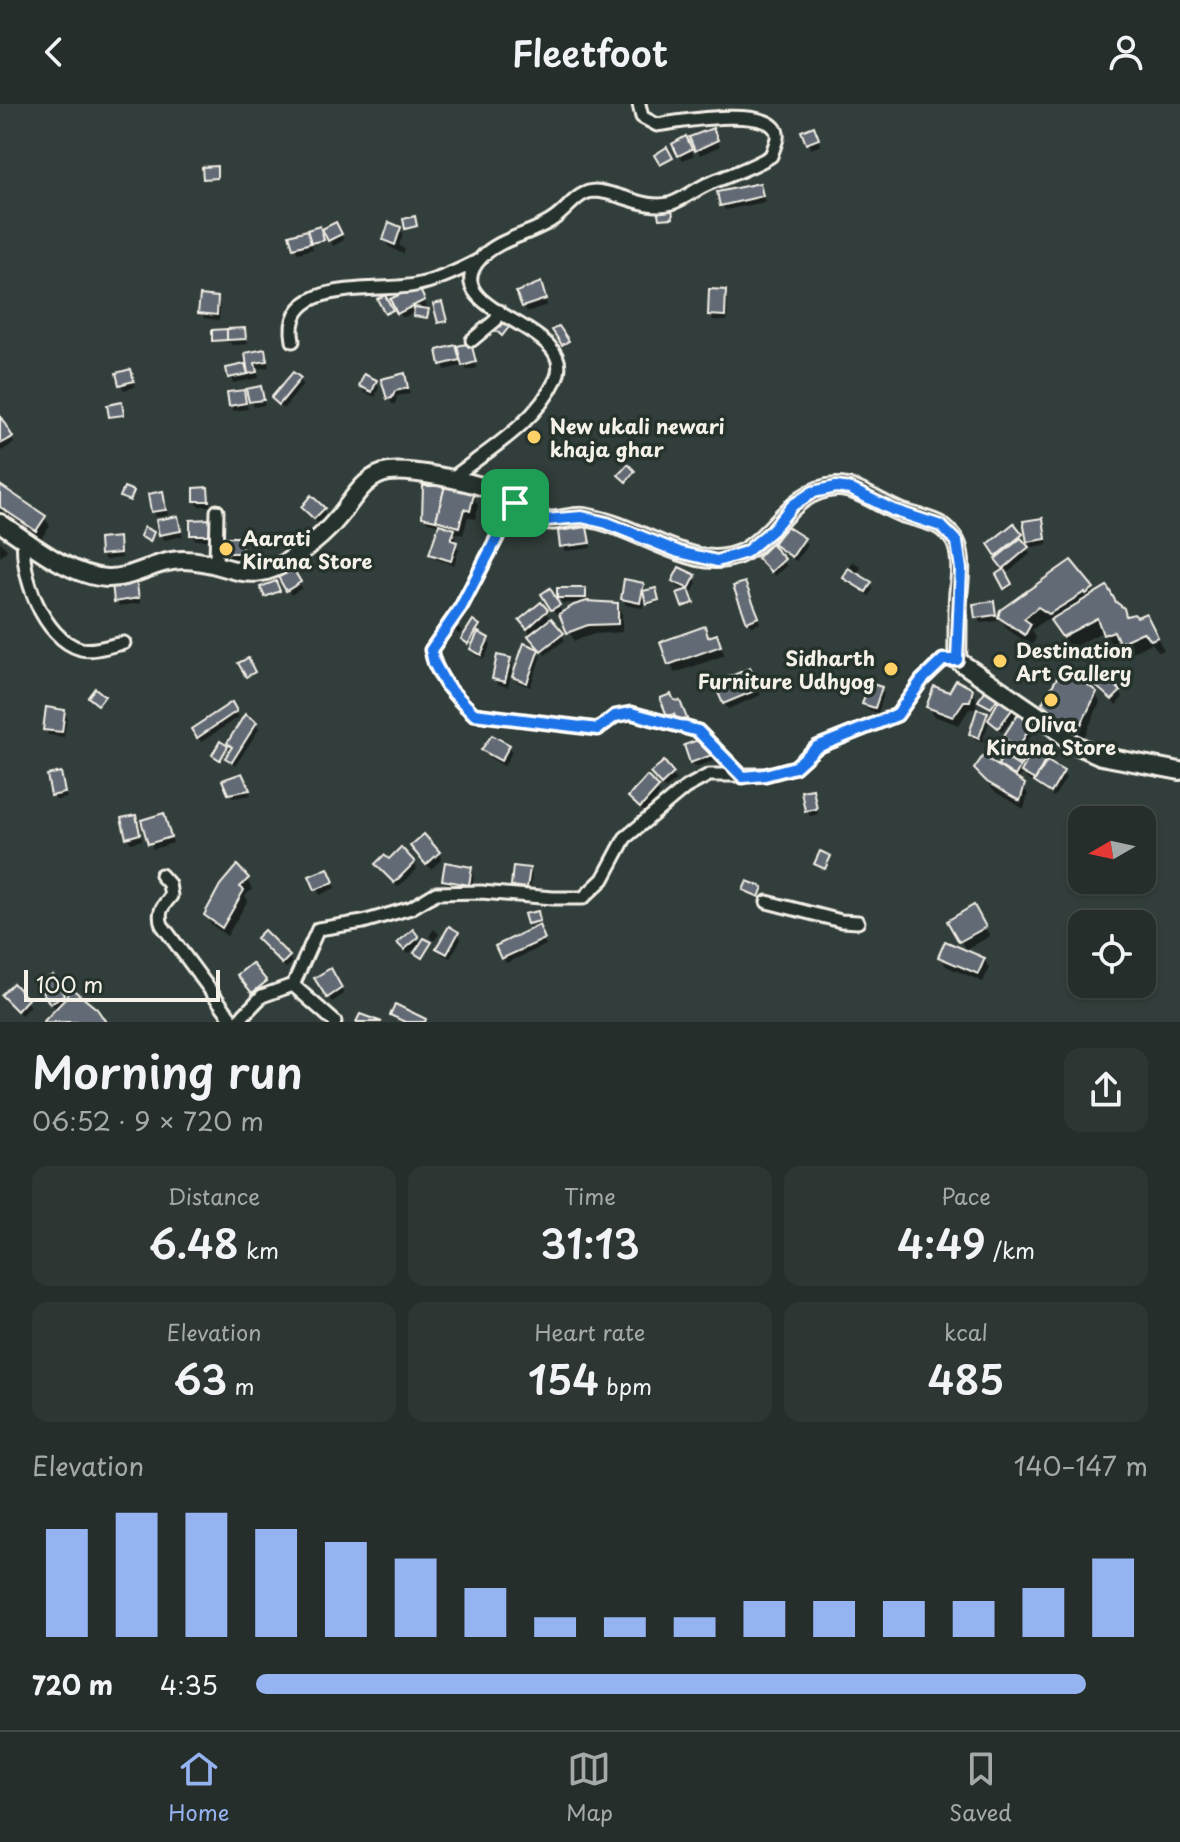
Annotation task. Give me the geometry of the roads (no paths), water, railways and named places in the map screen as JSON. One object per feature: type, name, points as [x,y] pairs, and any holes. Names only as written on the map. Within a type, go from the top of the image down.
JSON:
[{"type":"street","points":[[293,341],[291,329],[294,314],[311,297],[357,289],[421,284],[480,259],[499,245],[555,219],[576,199],[592,191],[642,203],[670,203],[709,183],[749,169],[771,156],[777,136],[774,124],[766,114],[750,110],[732,111],[657,125],[642,117],[639,104]]},
{"type":"street","points":[[451,479],[519,428],[537,410],[558,377],[558,365],[553,354],[534,330],[482,302],[474,292],[471,279],[480,259]]},
{"type":"street","points":[[472,340],[496,320],[499,311]]},
{"type":"street","points":[[0,523],[58,562],[106,578],[128,575],[160,562],[182,560],[216,563],[230,571],[261,574],[293,558],[336,521],[364,484],[377,474],[392,472],[451,479],[490,489],[545,520],[582,517],[607,523],[679,552],[717,561],[746,552],[772,530],[793,505],[813,492],[836,487],[850,489],[893,510],[941,526],[957,542],[961,569],[957,660]]},
{"type":"street","points":[[515,503],[461,607],[431,650],[434,663],[454,695],[474,714],[494,717],[598,729],[615,716],[631,713],[698,731],[743,777]]},
{"type":"street","points":[[216,563],[217,511]]},
{"type":"street","points":[[24,539],[22,557],[30,583],[41,612],[58,637],[80,649],[94,650],[124,643]]},
{"type":"street","points":[[161,875],[169,884],[171,896],[161,909],[159,916],[162,925],[235,1022],[262,996],[293,985],[318,929],[363,922],[411,908],[436,893],[481,892],[583,898],[603,879],[625,838],[685,788],[709,775],[765,775],[795,767],[817,747],[897,715],[922,680],[943,660],[957,660],[1045,720],[1074,744],[1101,756],[1180,771]]},
{"type":"street","points":[[767,902],[841,921],[858,922]]},
{"type":"street","points":[[293,985],[335,1022]]},
{"type":"place","name":"New ukali newari khaja ghar","points":[[534,437]]},
{"type":"place","name":"Aarati Kirana Store","points":[[226,549]]},
{"type":"place","name":"Destination Art Gallery","points":[[1000,661]]},
{"type":"place","name":"Sidharth Furniture Udhyog","points":[[891,669]]},
{"type":"place","name":"Oliva Kirana Store","points":[[1051,700]]}]
